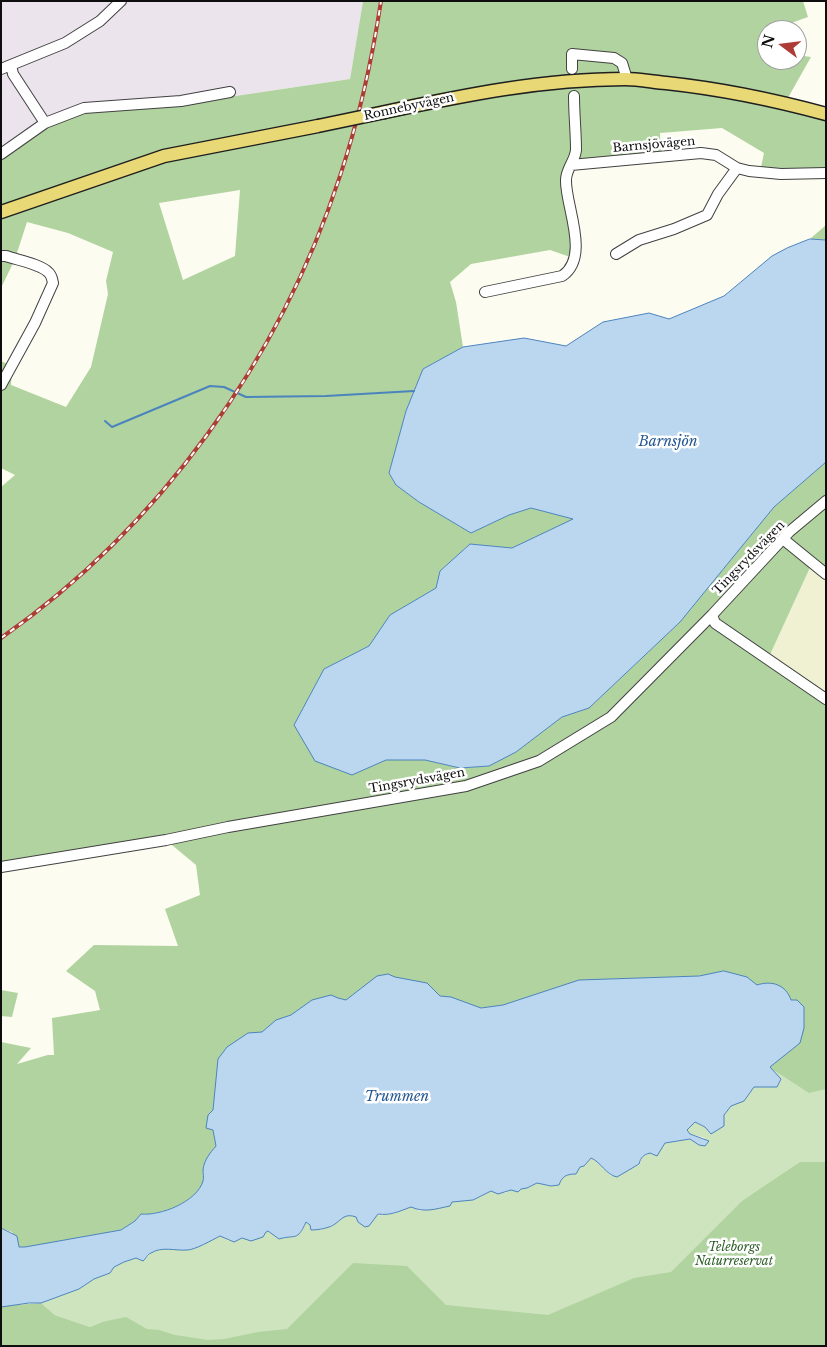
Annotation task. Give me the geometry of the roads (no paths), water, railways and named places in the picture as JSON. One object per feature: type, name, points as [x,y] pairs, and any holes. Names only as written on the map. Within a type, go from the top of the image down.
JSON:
[{"type":"main road","name":"Ronnebyvägen","points":[[1,212],[164,156],[489,91],[553,82],[627,79],[711,88],[772,100],[826,114]]},
{"type":"street","points":[[45,123],[13,74],[6,67],[65,43],[100,21],[121,1]]},
{"type":"street","points":[[572,69],[572,54],[578,53],[614,58],[622,63],[627,79]]},
{"type":"street","points":[[1,154],[45,123],[84,108],[181,101],[230,92]]},
{"type":"street","points":[[485,292],[553,278],[566,273],[577,242],[566,180],[576,151],[574,96]]},
{"type":"street","name":"Barnsjövägen","points":[[571,165],[701,153],[716,155],[737,168],[749,171],[781,174],[826,173]]},
{"type":"street","points":[[616,254],[639,240],[674,229],[707,215],[718,194],[737,168]]},
{"type":"street","points":[[1,256],[42,268],[49,272],[53,283],[36,323],[1,385]]},
{"type":"street","name":"Tingsrydsvägen","points":[[1,867],[166,840],[228,827],[466,786],[539,761],[611,717],[712,615],[783,539],[826,501]]},
{"type":"street","points":[[783,539],[826,574]]},
{"type":"street","points":[[712,615],[715,624],[826,699]]},
{"type":"water","name":"Barnsjön","points":[[810,239],[826,240],[826,462],[774,507],[680,622],[589,708],[562,717],[516,752],[489,766],[460,768],[425,760],[386,760],[352,775],[315,761],[294,725],[324,669],[369,646],[390,615],[436,588],[440,571],[470,544],[512,548],[573,519],[531,508],[509,515],[471,533],[419,502],[396,485],[389,473],[406,411],[423,369],[463,347],[524,338],[566,346],[603,322],[649,313],[669,319],[724,296],[772,256]]},
{"type":"water","name":"Trummen","points":[[724,971],[747,977],[757,985],[768,983],[782,987],[791,1000],[797,1000],[804,1007],[804,1028],[800,1043],[770,1067],[781,1079],[777,1087],[754,1087],[744,1101],[731,1106],[724,1115],[724,1126],[711,1134],[705,1127],[695,1122],[687,1130],[690,1134],[709,1141],[705,1146],[699,1145],[690,1139],[665,1143],[657,1156],[650,1153],[646,1155],[639,1164],[617,1177],[610,1174],[591,1158],[584,1166],[580,1167],[576,1174],[567,1175],[563,1178],[559,1185],[551,1186],[537,1183],[518,1192],[511,1190],[498,1194],[491,1191],[473,1200],[452,1202],[450,1206],[435,1209],[421,1210],[411,1207],[391,1214],[378,1214],[369,1226],[365,1227],[358,1222],[356,1217],[349,1216],[344,1217],[327,1228],[320,1229],[311,1230],[310,1225],[306,1222],[298,1235],[293,1237],[279,1239],[268,1231],[263,1237],[251,1241],[242,1238],[234,1242],[220,1236],[190,1250],[160,1250],[149,1254],[143,1261],[136,1258],[124,1262],[114,1267],[110,1273],[94,1279],[79,1289],[41,1303],[1,1307],[1,1228],[17,1236],[19,1247],[25,1247],[121,1230],[135,1221],[141,1214],[158,1213],[186,1201],[199,1189],[203,1180],[205,1163],[216,1146],[213,1130],[206,1128],[208,1115],[213,1110],[218,1059],[227,1047],[248,1033],[262,1032],[276,1020],[291,1015],[312,1000],[331,995],[346,1000],[377,976],[388,974],[427,983],[440,996],[451,997],[481,1008],[503,1005],[579,980],[699,976]]},
{"type":"waterway","points":[[105,421],[112,427],[210,386],[224,387],[246,397],[326,396],[414,391]]},
{"type":"railway","points":[[1,638],[59,594],[113,545],[162,491],[208,434],[248,373],[284,310],[315,244],[340,176],[364,89],[381,1]]},
{"type":"park label","name":"Teleborgs Naturreservat","points":[[734,1255]]}]
